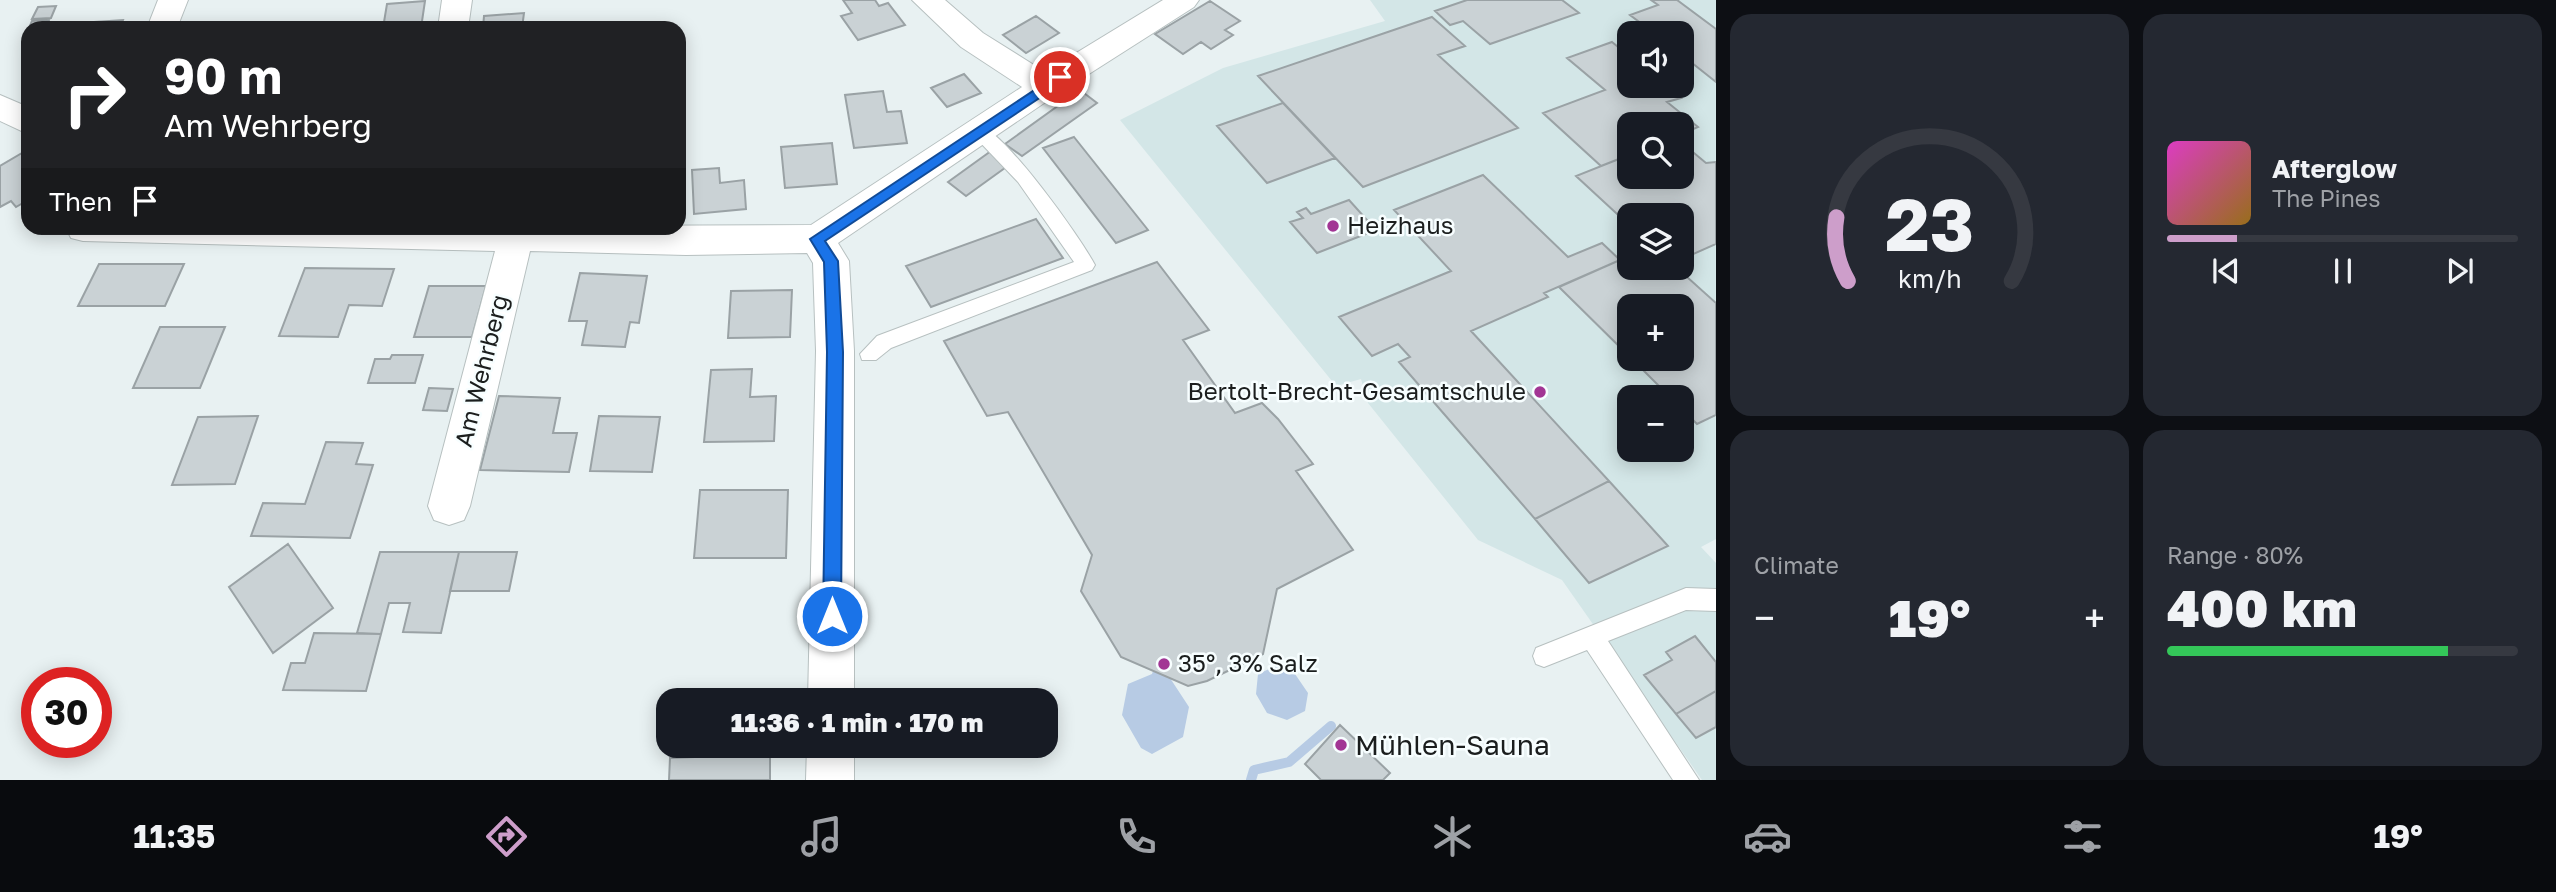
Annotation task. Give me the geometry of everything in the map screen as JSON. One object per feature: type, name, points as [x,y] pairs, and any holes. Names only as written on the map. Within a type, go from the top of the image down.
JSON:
[{"type":"street","points":[[165,21],[173,0]]},
{"type":"street","points":[[454,21],[457,0]]},
{"type":"street","points":[[926,0],[972,40],[1045,87]]},
{"type":"street","points":[[498,235],[686,241],[817,239],[1045,87],[1184,0]]},
{"type":"street","points":[[0,106],[21,118]]},
{"type":"street","name":"Am Wehrberg","points":[[449,506],[516,236]]},
{"type":"street","points":[[817,239],[831,261],[835,352],[831,688]]},
{"type":"street","points":[[830,780],[831,758]]},
{"type":"lane","points":[[869,354],[884,342],[1086,265],[1027,179],[1004,153],[979,131]]},
{"type":"lane","points":[[1544,656],[1686,599],[1716,600]]},
{"type":"lane","points":[[1591,636],[1687,780]]},
{"type":"shaded area","name":"Bertolt-Brecht-Gesamtschule","points":[[1370,0],[1716,0],[1716,539],[1701,547],[1716,563],[1716,780],[1702,780],[1562,580],[1478,540],[1368,403],[1361,379],[1336,386],[1120,120],[1223,68],[1385,21]]},
{"type":"water","name":"35°, 3% Salz","points":[[1161,646],[1170,678],[1189,707],[1183,737],[1152,754],[1141,748],[1122,715],[1128,684],[1152,674]]},
{"type":"water","points":[[1276,666],[1295,674],[1308,693],[1305,711],[1287,720],[1267,713],[1256,694],[1258,674]]},
{"type":"building","points":[[843,0],[875,0],[879,6],[888,3],[905,25],[858,40],[841,16],[852,13]]},
{"type":"building","points":[[1467,0],[1562,0],[1579,13],[1490,44],[1463,21],[1450,25],[1435,11]]},
{"type":"building","points":[[1651,0],[1677,0],[1716,29],[1716,82],[1694,65],[1694,21],[1638,21],[1630,15],[1658,5]]},
{"type":"building","points":[[425,1],[422,21],[384,21],[387,4]]},
{"type":"building","points":[[1210,1],[1240,21],[1225,30],[1233,35],[1211,49],[1201,42],[1183,54],[1155,34]]},
{"type":"building","points":[[56,6],[51,18],[32,19],[38,7]]},
{"type":"building","points":[[524,13],[523,21],[484,21],[484,16]]},
{"type":"building","points":[[1036,16],[1059,33],[1026,53],[1003,35]]},
{"type":"building","points":[[1432,17],[1465,46],[1438,55],[1518,128],[1363,187],[1258,76]]},
{"type":"building","points":[[1612,42],[1617,46],[1617,98],[1681,98],[1667,102],[1679,112],[1617,112],[1617,160],[1601,166],[1543,113],[1605,90],[1567,58]]},
{"type":"building","points":[[964,74],[981,93],[947,107],[931,88]]},
{"type":"building","points":[[1080,90],[1097,103],[1022,156],[1005,144]]},
{"type":"building","points":[[883,91],[887,112],[901,111],[907,143],[854,148],[845,95]]},
{"type":"building","points":[[1283,103],[1335,158],[1267,183],[1217,126]]},
{"type":"building","points":[[1074,137],[1148,230],[1116,243],[1043,148]]},
{"type":"building","points":[[832,143],[837,184],[785,188],[781,147]]},
{"type":"building","points":[[991,151],[1009,165],[966,196],[948,182]]},
{"type":"building","points":[[1694,153],[1706,163],[1716,162],[1716,244],[1694,254],[1694,203],[1617,203],[1617,214],[1576,176],[1617,160],[1617,189],[1694,189]]},
{"type":"building","points":[[21,154],[21,204],[16,207],[11,201],[0,207],[0,166]]},
{"type":"building","points":[[719,168],[720,183],[744,180],[746,209],[694,214],[692,170]]},
{"type":"building","points":[[1483,175],[1568,257],[1602,243],[1617,257],[1617,261],[1544,293],[1548,297],[1471,331],[1609,481],[1535,519],[1399,362],[1410,357],[1398,344],[1372,356],[1339,317],[1451,271],[1394,210]]},
{"type":"building","name":"Heizhaus","points":[[1349,200],[1376,230],[1317,253],[1290,222],[1303,218],[1297,212],[1306,208],[1311,214]]},
{"type":"building","points":[[1036,219],[1063,258],[931,307],[906,266]]},
{"type":"building","points":[[1617,261],[1617,280],[1690,280],[1716,303],[1716,415],[1697,424],[1694,421],[1694,385],[1658,385],[1644,371],[1694,371],[1694,294],[1617,294],[1617,344],[1559,287]]},
{"type":"building","points":[[1157,262],[1209,330],[1183,340],[1235,413],[1262,403],[1278,419],[1313,464],[1296,471],[1353,550],[1277,589],[1263,654],[1207,681],[1188,686],[1121,657],[1081,591],[1092,555],[1008,412],[987,416],[944,341]]},
{"type":"building","points":[[99,264],[184,264],[165,306],[78,306]]},
{"type":"building","points":[[305,268],[394,269],[382,306],[349,305],[338,337],[279,336]]},
{"type":"building","points":[[580,273],[647,276],[639,323],[630,322],[625,347],[582,345],[587,321],[569,321]]},
{"type":"building","points":[[429,286],[486,286],[472,337],[414,337]]},
{"type":"building","points":[[792,290],[790,337],[728,338],[731,291]]},
{"type":"building","points":[[160,327],[225,327],[200,388],[133,388]]},
{"type":"building","points":[[392,355],[423,355],[415,383],[368,383],[375,359],[390,359]]},
{"type":"building","points":[[752,369],[750,397],[776,396],[774,441],[704,442],[711,370]]},
{"type":"building","points":[[429,388],[453,389],[447,411],[423,410]]},
{"type":"building","points":[[499,396],[560,398],[553,433],[577,433],[569,472],[480,470]]},
{"type":"building","points":[[258,416],[235,484],[172,485],[198,417]]},
{"type":"building","points":[[599,416],[660,417],[652,472],[590,471]]},
{"type":"building","points":[[326,442],[363,443],[356,464],[373,465],[350,538],[251,536],[263,503],[305,504]]},
{"type":"building","points":[[1609,481],[1668,546],[1589,583],[1535,519]]},
{"type":"building","points":[[700,490],[788,490],[786,558],[694,558]]},
{"type":"building","points":[[288,544],[333,608],[273,653],[229,587]]},
{"type":"building","points":[[380,552],[459,552],[441,633],[403,632],[410,603],[389,603],[381,634],[357,633]]},
{"type":"building","points":[[459,552],[517,552],[509,591],[450,591]]},
{"type":"building","points":[[314,633],[381,634],[366,691],[283,690],[291,663],[305,663]]},
{"type":"building","points":[[1695,636],[1716,662],[1716,691],[1676,714],[1644,675],[1672,660],[1666,652]]},
{"type":"building","points":[[1716,691],[1716,727],[1696,738],[1676,714]]},
{"type":"building","name":"Mühlen-Sauna","points":[[1340,725],[1390,773],[1383,780],[1321,780],[1305,764]]},
{"type":"building","points":[[670,758],[770,758],[770,780],[669,780]]},
{"type":"waterway","points":[[1251,780],[1254,770],[1289,762],[1331,726]]},
{"type":"place","name":"Heizhaus","points":[[1333,226]]},
{"type":"place","name":"Bertolt-Brecht-Gesamtschule","points":[[1540,392]]},
{"type":"place","name":"35°, 3% Salz","points":[[1164,664]]},
{"type":"place","name":"Mühlen-Sauna","points":[[1341,745]]},
{"type":"route","points":[[832,616],[835,352],[831,261],[817,239],[1060,77]]}]
